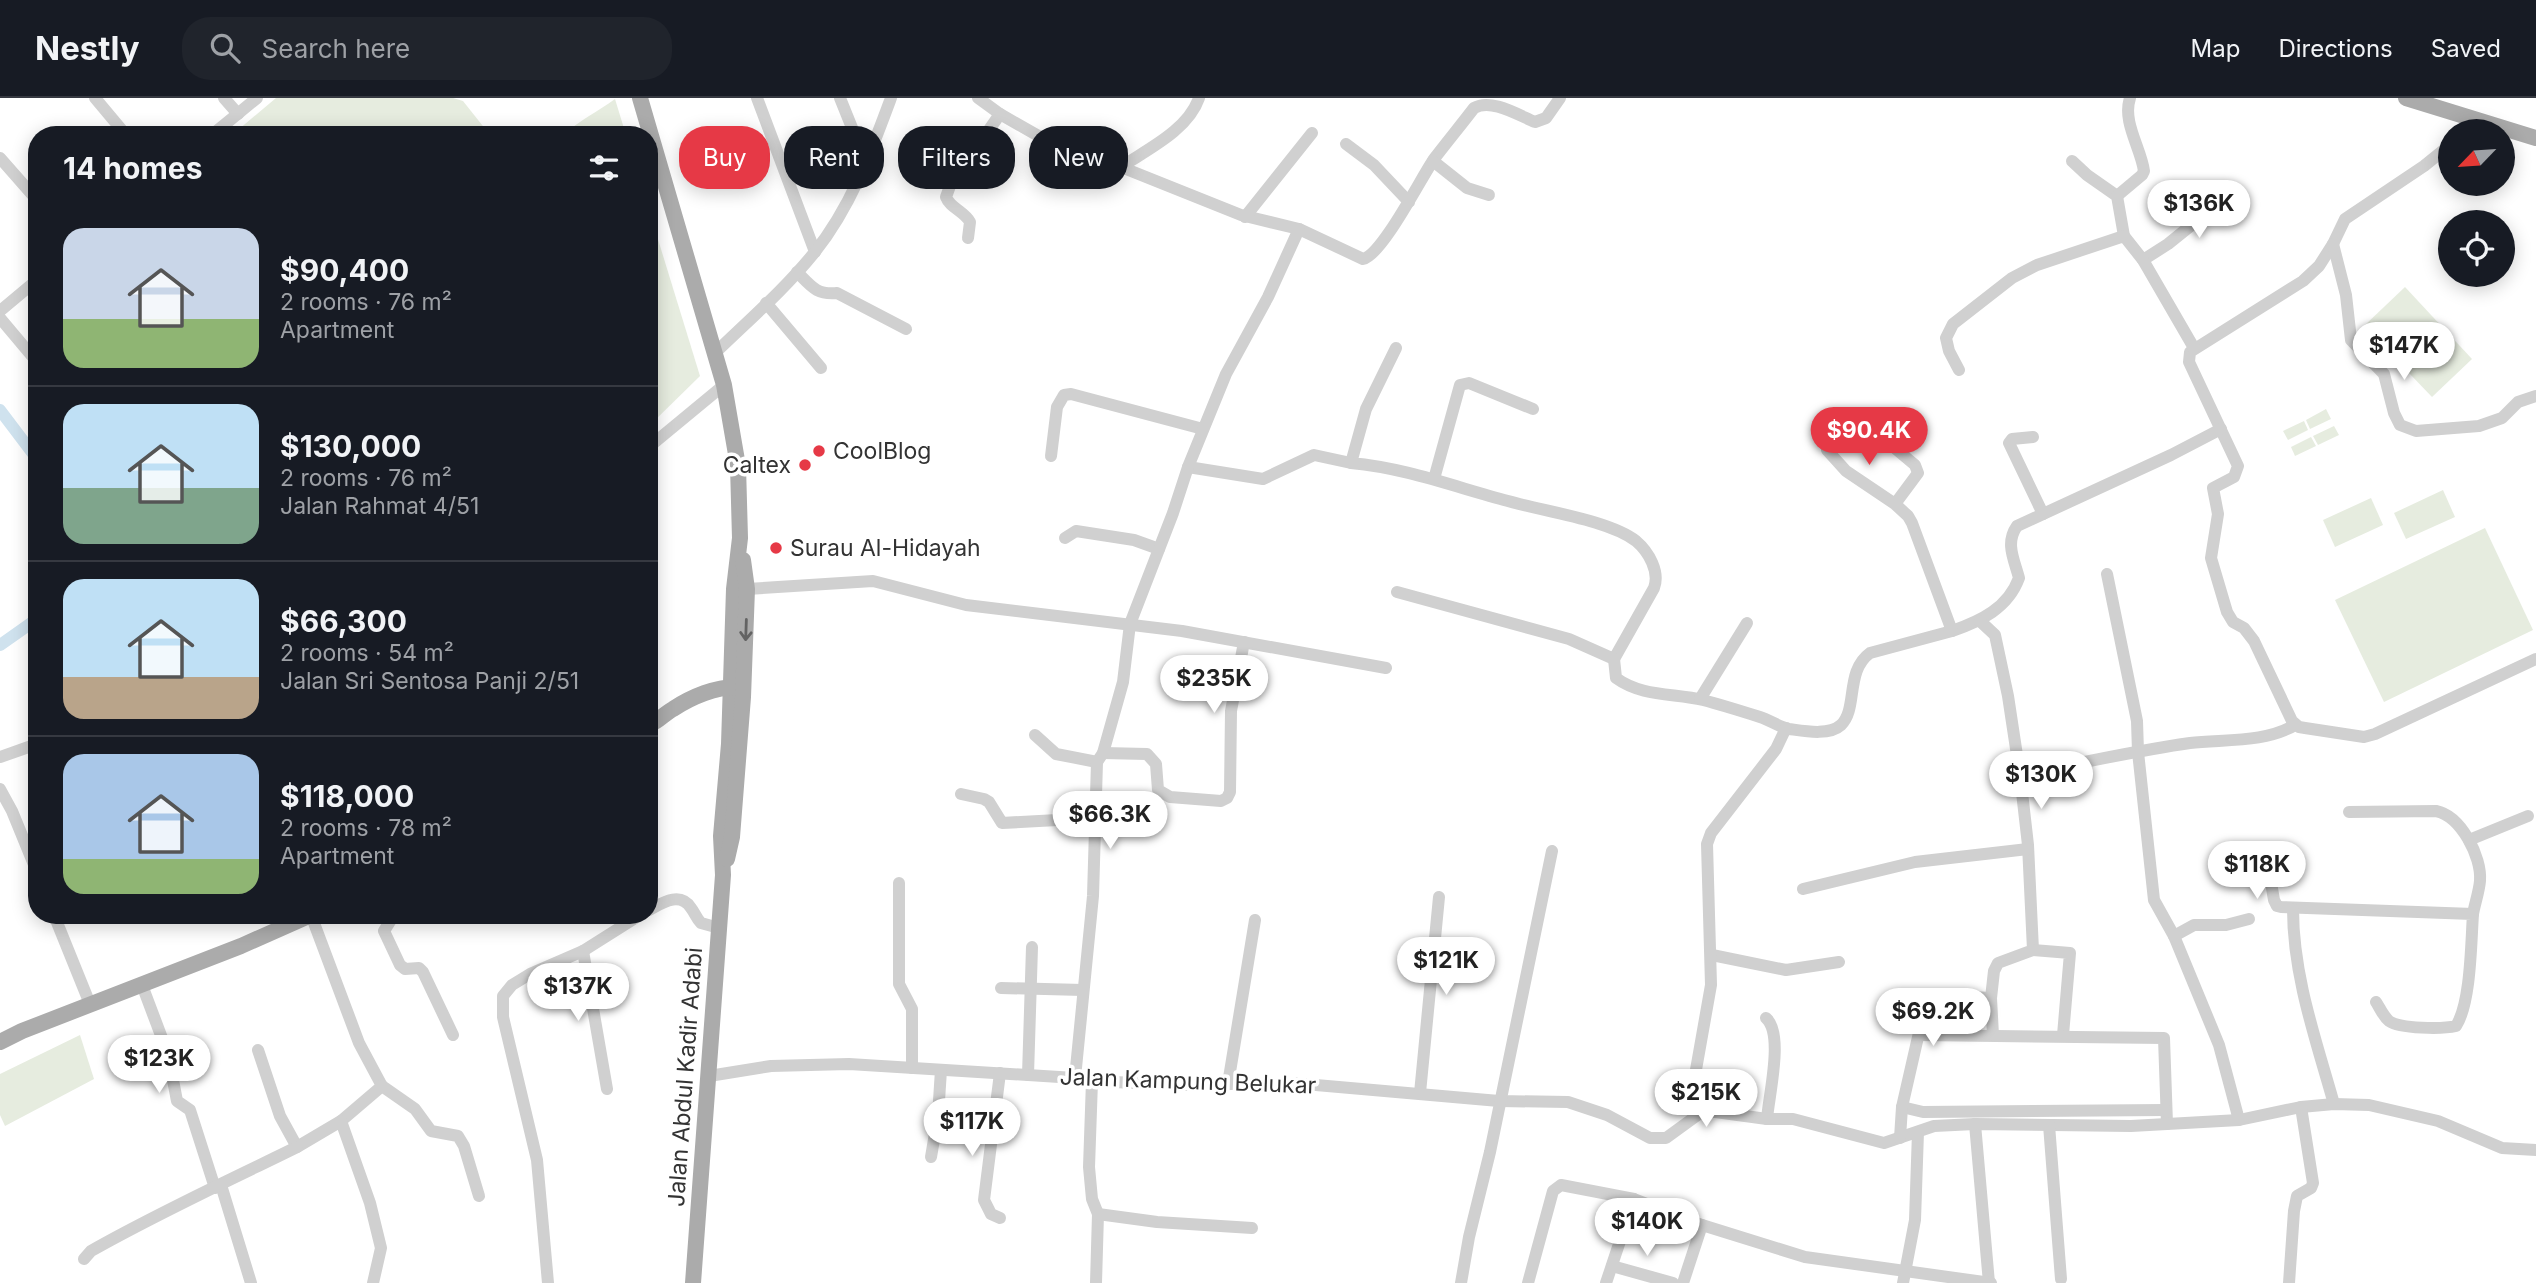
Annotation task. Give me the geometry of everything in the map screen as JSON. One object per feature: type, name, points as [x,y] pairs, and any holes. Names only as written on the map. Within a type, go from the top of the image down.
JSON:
[{"type":"main road","name":"Jalan Abdul Kadir Adabi","points":[[640,98],[648,126]]},
{"type":"main road","points":[[2406,98],[2455,119]]},
{"type":"main road","points":[[2515,134],[2536,138]]},
{"type":"main road","name":"Jalan Abdul Kadir Adabi","points":[[658,159],[724,385],[738,466],[740,538],[747,589],[737,692],[732,837],[723,874],[693,1283]]},
{"type":"main road","name":"Jalan Abdul Kadir Adabi","points":[[737,692],[734,589],[740,538]]},
{"type":"main road","points":[[658,720],[672,709],[712,690],[737,692]]},
{"type":"main road","points":[[0,1042],[289,924]]},
{"type":"street","points":[[95,98],[118,126]]},
{"type":"street","points":[[224,98],[238,114]]},
{"type":"street","points":[[223,126],[257,98]]},
{"type":"street","points":[[757,98],[815,252]]},
{"type":"street","points":[[840,98],[851,126]]},
{"type":"street","points":[[881,126],[891,98]]},
{"type":"street","points":[[978,98],[1029,131]]},
{"type":"street","points":[[1128,162],[1190,116],[1199,98]]},
{"type":"street","points":[[1128,170],[1245,216],[1299,229],[1357,257],[1368,258],[1409,202],[1433,161],[1480,104],[1494,104],[1535,122],[1546,118],[1560,98]]},
{"type":"street","points":[[2117,196],[2143,175],[2144,171],[2130,124],[2127,104],[2130,98]]},
{"type":"street","points":[[968,238],[971,222],[948,202],[946,197],[950,186],[1000,114]]},
{"type":"street","points":[[1245,216],[1312,133]]},
{"type":"street","points":[[1346,144],[1374,165],[1409,202]]},
{"type":"street","points":[[2295,725],[2254,641],[2249,633],[2230,618],[2212,565],[2218,514],[2213,488],[2234,477],[2238,471],[2236,461],[2188,356],[2194,348],[2303,281],[2319,265],[2345,219],[2438,155]]},
{"type":"street","points":[[0,158],[28,190]]},
{"type":"street","points":[[1433,161],[1466,188],[1489,195]]},
{"type":"street","points":[[2072,161],[2117,196],[2124,236],[2143,260],[2194,348]]},
{"type":"street","points":[[715,352],[815,252],[854,189]]},
{"type":"street","points":[[2143,260],[2168,244],[2235,190]]},
{"type":"street","points":[[1076,1078],[1093,896],[1094,818],[1100,757],[1123,682],[1130,624],[1188,467],[1226,374],[1268,297],[1299,229]]},
{"type":"street","points":[[1959,370],[1949,351],[1946,338],[1953,324],[2011,278],[2037,265],[2124,236]]},
{"type":"street","points":[[2333,244],[2346,295],[2351,341],[2384,374],[2394,413],[2400,425],[2416,431],[2479,426],[2502,418],[2518,402],[2536,396]]},
{"type":"street","points":[[797,272],[824,294],[836,293],[906,329]]},
{"type":"street","points":[[0,312],[28,288]]},
{"type":"street","points":[[766,303],[821,368]]},
{"type":"street","points":[[0,318],[28,351]]},
{"type":"street","points":[[1351,463],[1366,409],[1396,348]]},
{"type":"street","points":[[1434,479],[1460,385],[1469,383],[1533,409]]},
{"type":"street","points":[[658,440],[724,385]]},
{"type":"street","points":[[1051,456],[1057,407],[1064,395],[1071,394],[1203,429]]},
{"type":"street","points":[[1895,504],[1917,473],[1915,464],[1859,418],[1846,420],[1833,428],[1826,442],[1827,450],[1846,471],[1895,504],[1912,523],[1952,631]]},
{"type":"street","points":[[1188,467],[1263,479],[1314,455],[1351,463],[1386,466],[1596,523],[1638,543],[1653,567],[1656,581],[1614,659],[1616,678],[1651,692],[1700,699],[1786,728],[1826,731],[1839,727],[1845,719],[1861,659],[1870,653],[1980,621],[2007,601],[2018,578],[2010,545],[2011,534],[2017,526],[2221,429]]},
{"type":"street","points":[[2033,437],[2012,439],[2009,443],[2043,514]]},
{"type":"street","points":[[1065,538],[1076,531],[1134,540],[1158,549]]},
{"type":"street","points":[[2107,574],[2137,721],[2154,900],[2174,936],[2219,1045],[2239,1120]]},
{"type":"street","points":[[747,589],[873,581],[966,605],[1130,624],[1386,668]]},
{"type":"street","points":[[1397,592],[1569,639],[1614,659]]},
{"type":"street","points":[[1980,621],[1995,635],[2008,695],[2028,849],[2033,950]]},
{"type":"street","points":[[1700,699],[1747,623]]},
{"type":"street","points":[[1035,734],[1056,754],[1100,757],[1147,754],[1156,764],[1158,790],[1170,797],[1221,801],[1227,798],[1230,792],[1231,711],[1244,642]]},
{"type":"street","points":[[2020,775],[2191,743],[2245,739],[2278,732],[2295,725],[2355,736],[2375,734],[2536,659]]},
{"type":"street","points":[[1786,728],[1776,749],[1711,833],[1707,844],[1712,955],[1711,985],[1695,1081],[1699,1114],[1708,1111],[1767,1119],[1793,1119],[1884,1143],[1934,1126],[2131,1126],[2239,1120],[2301,1107],[2334,1104],[2369,1105],[2438,1121],[2502,1148],[2536,1150]]},
{"type":"street","points":[[0,757],[28,747]]},
{"type":"street","points":[[0,789],[28,850]]},
{"type":"street","points":[[961,794],[984,799],[1002,822],[1094,818]]},
{"type":"street","points":[[2349,812],[2446,813],[2459,825],[2469,840],[2480,879],[2473,914],[2462,1018],[2456,1026],[2447,1028],[2397,1025],[2384,1015],[2376,1002]]},
{"type":"street","points":[[2469,840],[2528,816]]},
{"type":"street","points":[[1802,889],[1915,862],[2028,849]]},
{"type":"street","points":[[1461,1283],[1552,851]]},
{"type":"street","points":[[2266,853],[2277,906],[2293,909],[2473,914]]},
{"type":"street","points":[[899,883],[899,987],[912,1009],[912,1068]]},
{"type":"street","points":[[1420,1093],[1439,897]]},
{"type":"street","points":[[658,905],[668,900],[681,900],[691,907],[701,923],[719,928]]},
{"type":"street","points":[[2293,909],[2294,943],[2300,985],[2334,1104]]},
{"type":"street","points":[[2174,936],[2194,925],[2226,925],[2249,919]]},
{"type":"street","points":[[1228,1083],[1255,920]]},
{"type":"street","points":[[58,924],[90,1004]]},
{"type":"street","points":[[314,924],[359,1043],[382,1086],[415,1109],[431,1131],[458,1136],[464,1146],[479,1196]]},
{"type":"street","points":[[388,924],[384,931],[400,965],[405,969],[419,968],[423,972],[453,1035]]},
{"type":"street","points":[[548,1283],[537,1160],[503,1017],[503,996],[512,985],[530,974],[583,951],[626,924]]},
{"type":"street","points":[[1028,1075],[1032,947]]},
{"type":"street","points":[[1993,1035],[1991,998],[1994,971],[1998,963],[2033,950],[2070,953],[2063,1035]]},
{"type":"street","points":[[583,951],[607,1089]]},
{"type":"street","points":[[1712,955],[1786,971],[1839,962]]},
{"type":"street","points":[[142,985],[168,1054],[177,1101],[190,1110],[251,1283]]},
{"type":"street","points":[[1001,988],[1083,990]]},
{"type":"street","points":[[1900,1138],[1902,1107],[1926,1002],[1935,995],[1991,998]]},
{"type":"street","points":[[1766,1018],[1772,1024],[1776,1039],[1767,1119]]},
{"type":"street","points":[[1919,1035],[2164,1038],[2167,1124]]},
{"type":"street","points":[[258,1050],[280,1116],[297,1147]]},
{"type":"street","name":"Jalan Kampung Belukar","points":[[709,1076],[784,1066],[849,1064],[1179,1085],[1293,1083],[1499,1101],[1568,1102],[1607,1115],[1650,1138],[1666,1138],[1699,1114]]},
{"type":"street","points":[[930,1157],[938,1116],[940,1070]]},
{"type":"street","points":[[1000,1073],[984,1200],[991,1214],[1000,1219]]},
{"type":"street","points":[[1092,1081],[1090,1186],[1098,1214],[1096,1283]]},
{"type":"street","points":[[84,1259],[92,1251],[149,1218],[297,1147],[341,1121],[382,1086]]},
{"type":"street","points":[[1902,1107],[1923,1112],[2166,1110]]},
{"type":"street","points":[[2289,1283],[2295,1203],[2297,1196],[2311,1188],[2313,1183],[2301,1107]]},
{"type":"street","points":[[341,1121],[370,1203],[381,1248],[373,1283]]},
{"type":"street","points":[[1528,1283],[1553,1191],[1561,1185],[1634,1199],[1702,1225],[1805,1257],[1904,1278],[1990,1283],[1975,1124]]},
{"type":"street","points":[[2049,1125],[2063,1282]]},
{"type":"street","points":[[1904,1278],[1915,1220],[1918,1132]]},
{"type":"street","points":[[1606,1283],[1634,1199]]},
{"type":"street","points":[[1098,1214],[1157,1222],[1252,1228]]},
{"type":"street","points":[[1682,1283],[1702,1225]]},
{"type":"street","points":[[1612,1266],[1673,1283]]},
{"type":"shaded area","points":[[276,98],[453,98],[463,101],[483,126],[243,126]]},
{"type":"shaded area","points":[[615,99],[623,126],[575,126]]},
{"type":"shaded area","points":[[658,239],[700,376],[658,417]]},
{"type":"shaded area","points":[[2405,287],[2472,359],[2432,397],[2364,326]]},
{"type":"shaded area","points":[[2326,409],[2331,419],[2310,429],[2306,420]]},
{"type":"shaded area","points":[[2304,421],[2308,430],[2288,440],[2283,431]]},
{"type":"shaded area","points":[[2334,426],[2339,435],[2318,445],[2313,436]]},
{"type":"shaded area","points":[[2311,437],[2316,446],[2295,456],[2291,447]]},
{"type":"shaded area","points":[[2443,490],[2455,517],[2406,539],[2394,513]]},
{"type":"shaded area","points":[[2371,498],[2383,525],[2335,547],[2323,520]]},
{"type":"shaded area","points":[[2485,528],[2533,630],[2384,702],[2335,600]]},
{"type":"shaded area","points":[[80,1035],[94,1079],[5,1126],[0,1115],[0,1074]]},
{"type":"waterway","points":[[0,410],[28,447]]},
{"type":"waterway","points":[[0,645],[28,625]]},
{"type":"place","name":"CoolBlog","points":[[819,451]]},
{"type":"place","name":"Caltex","points":[[805,465]]},
{"type":"place","name":"Surau Al-Hidayah","points":[[776,548]]}]
